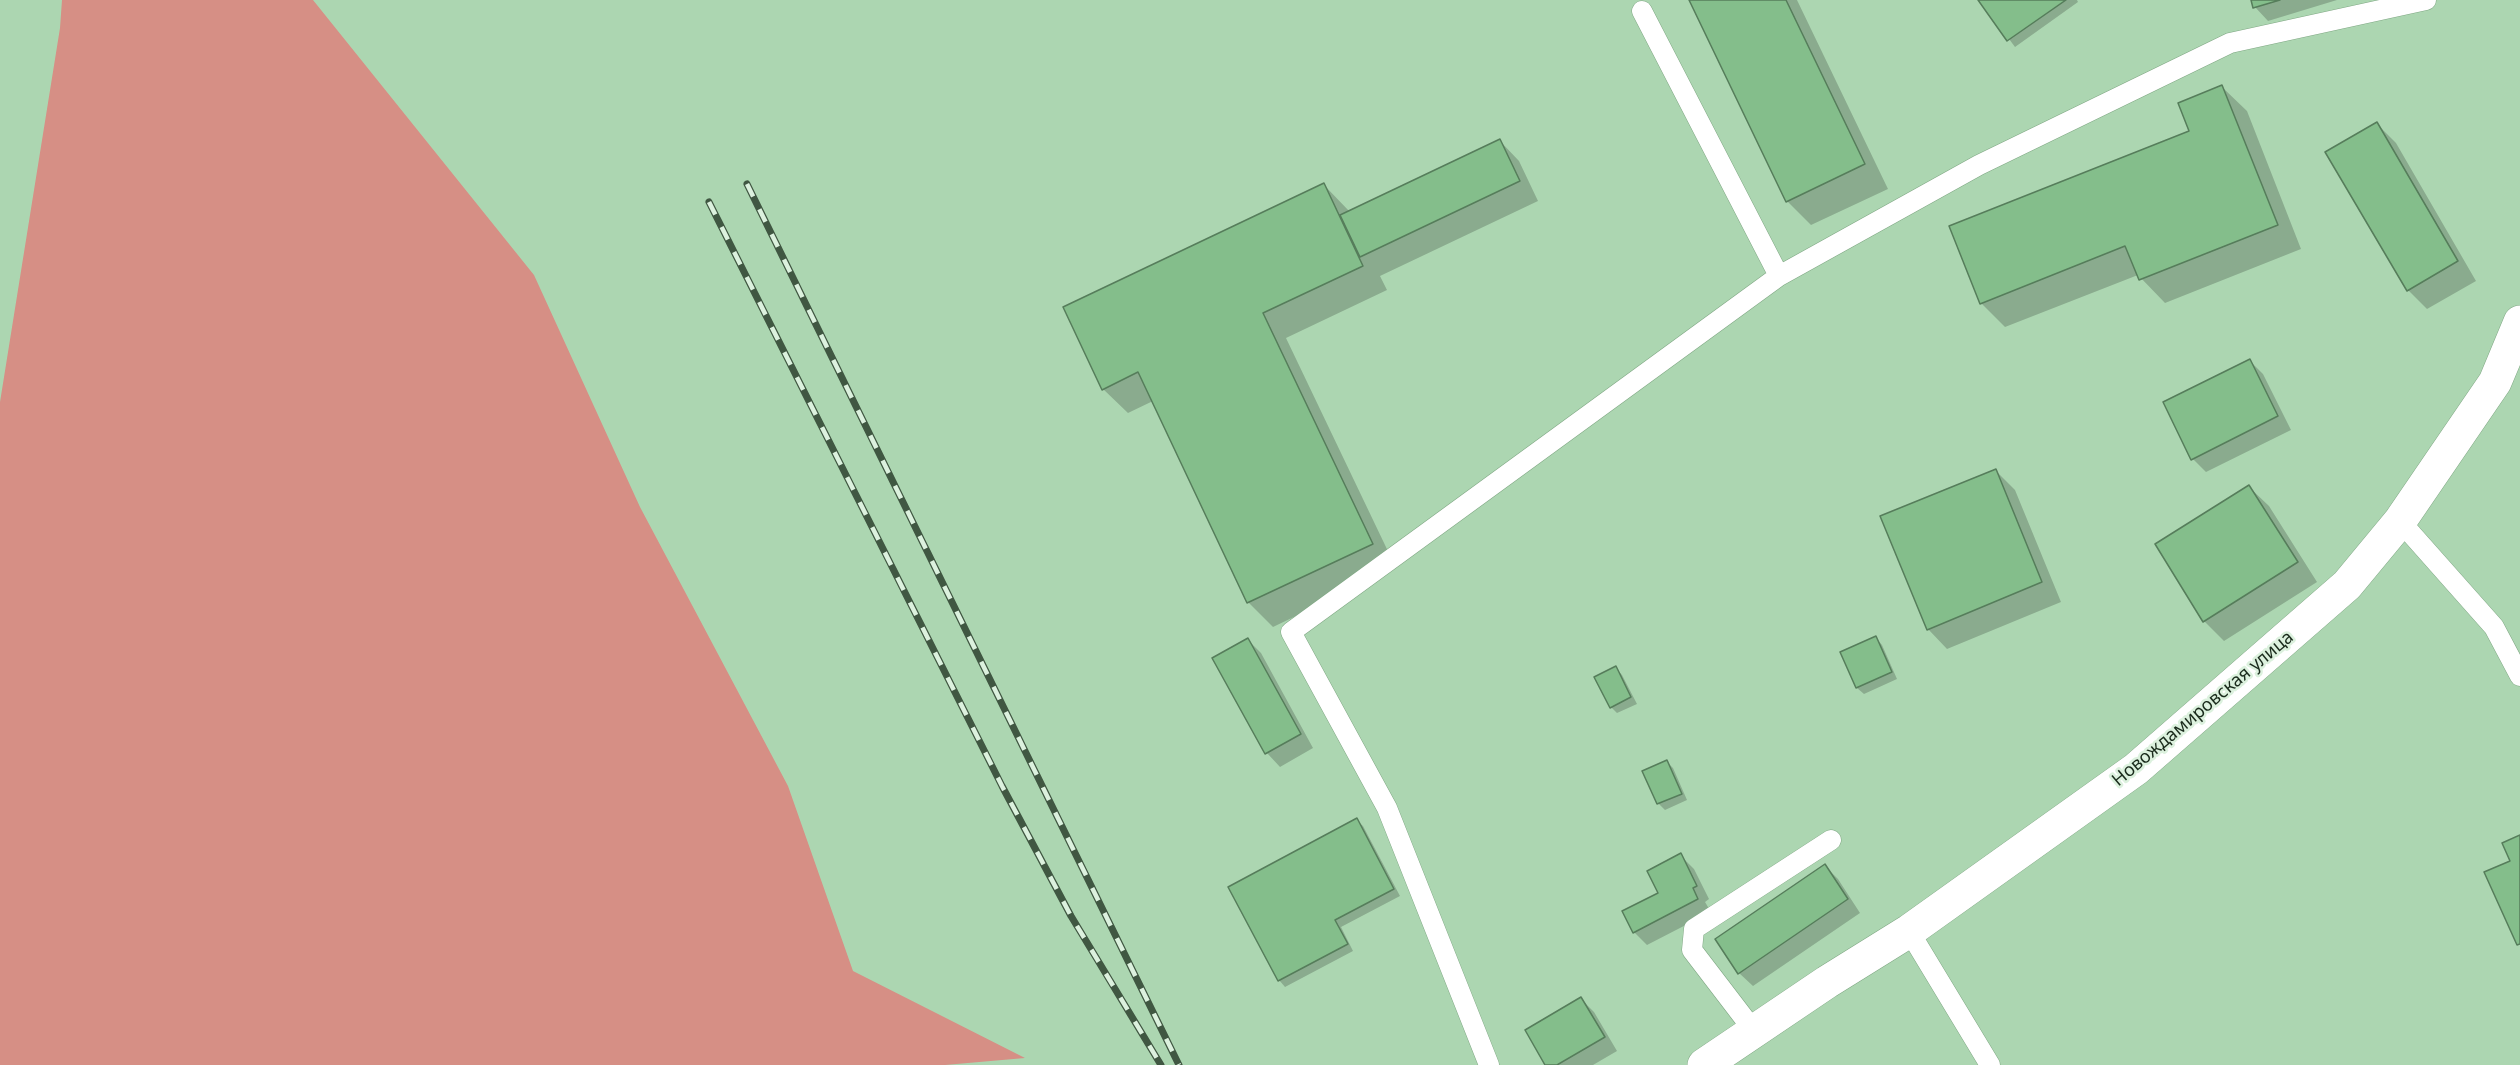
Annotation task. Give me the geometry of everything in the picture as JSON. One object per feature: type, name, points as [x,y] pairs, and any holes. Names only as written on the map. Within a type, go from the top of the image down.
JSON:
[{"type":"street","name":"Новождамировская улица","points":[[1704,1065],[1909,932],[2136,769],[2347,585],[2400,521],[2495,382],[2520,322]]},
{"type":"lane","points":[[1489,1065],[1387,808],[1291,632],[1779,276],[1979,165],[2230,43],[2426,0]]},
{"type":"lane","points":[[1642,11],[1779,276]]},
{"type":"lane","points":[[2400,521],[2494,627],[2520,676]]},
{"type":"lane","points":[[1754,1031],[1692,950],[1694,929],[1831,840]]},
{"type":"lane","points":[[1909,932],[1990,1065]]},
{"type":"shaded area","points":[[62,0],[313,0],[534,275],[640,507],[788,786],[853,971],[1025,1058],[945,1065],[0,1065],[0,402],[60,28]]},
{"type":"building","points":[[1689,0],[1786,0],[1865,164],[1786,202]]},
{"type":"building","points":[[1978,0],[2066,0],[2007,41]]},
{"type":"building","points":[[2251,0],[2280,0],[2253,8]]},
{"type":"building","points":[[2222,85],[2278,225],[2139,280],[2125,246],[1980,304],[1949,226],[2189,131],[2178,103]]},
{"type":"building","points":[[2377,122],[2458,261],[2407,291],[2325,152]]},
{"type":"building","points":[[1500,139],[1520,181],[1360,257],[1340,215]]},
{"type":"building","points":[[1324,183],[1363,266],[1263,313],[1373,544],[1247,603],[1138,372],[1102,390],[1063,307]]},
{"type":"building","points":[[2250,359],[2278,416],[2191,460],[2163,402]]},
{"type":"building","points":[[1996,469],[2042,582],[1927,630],[1880,516]]},
{"type":"building","points":[[2249,485],[2298,562],[2203,622],[2155,544]]},
{"type":"building","points":[[1876,636],[1892,672],[1856,688],[1840,652]]},
{"type":"building","points":[[1248,638],[1301,734],[1265,754],[1212,658]]},
{"type":"building","points":[[1616,666],[1631,697],[1610,708],[1594,677]]},
{"type":"building","points":[[1667,760],[1682,794],[1657,804],[1642,771]]},
{"type":"building","points":[[1357,818],[1394,889],[1335,920],[1348,944],[1278,981],[1228,887]]},
{"type":"building","points":[[2520,835],[2520,944],[2517,945],[2484,872],[2510,861],[2502,843]]},
{"type":"building","points":[[1681,853],[1697,886],[1693,888],[1698,899],[1633,933],[1622,911],[1658,893],[1647,871]]},
{"type":"building","points":[[1825,864],[1848,899],[1738,974],[1715,939]]},
{"type":"building","points":[[1581,997],[1605,1037],[1557,1065],[1545,1065],[1525,1030]]},
{"type":"railway","points":[[747,184],[1179,1065]]},
{"type":"railway","points":[[709,202],[1002,786],[1071,916],[1161,1065]]}]
